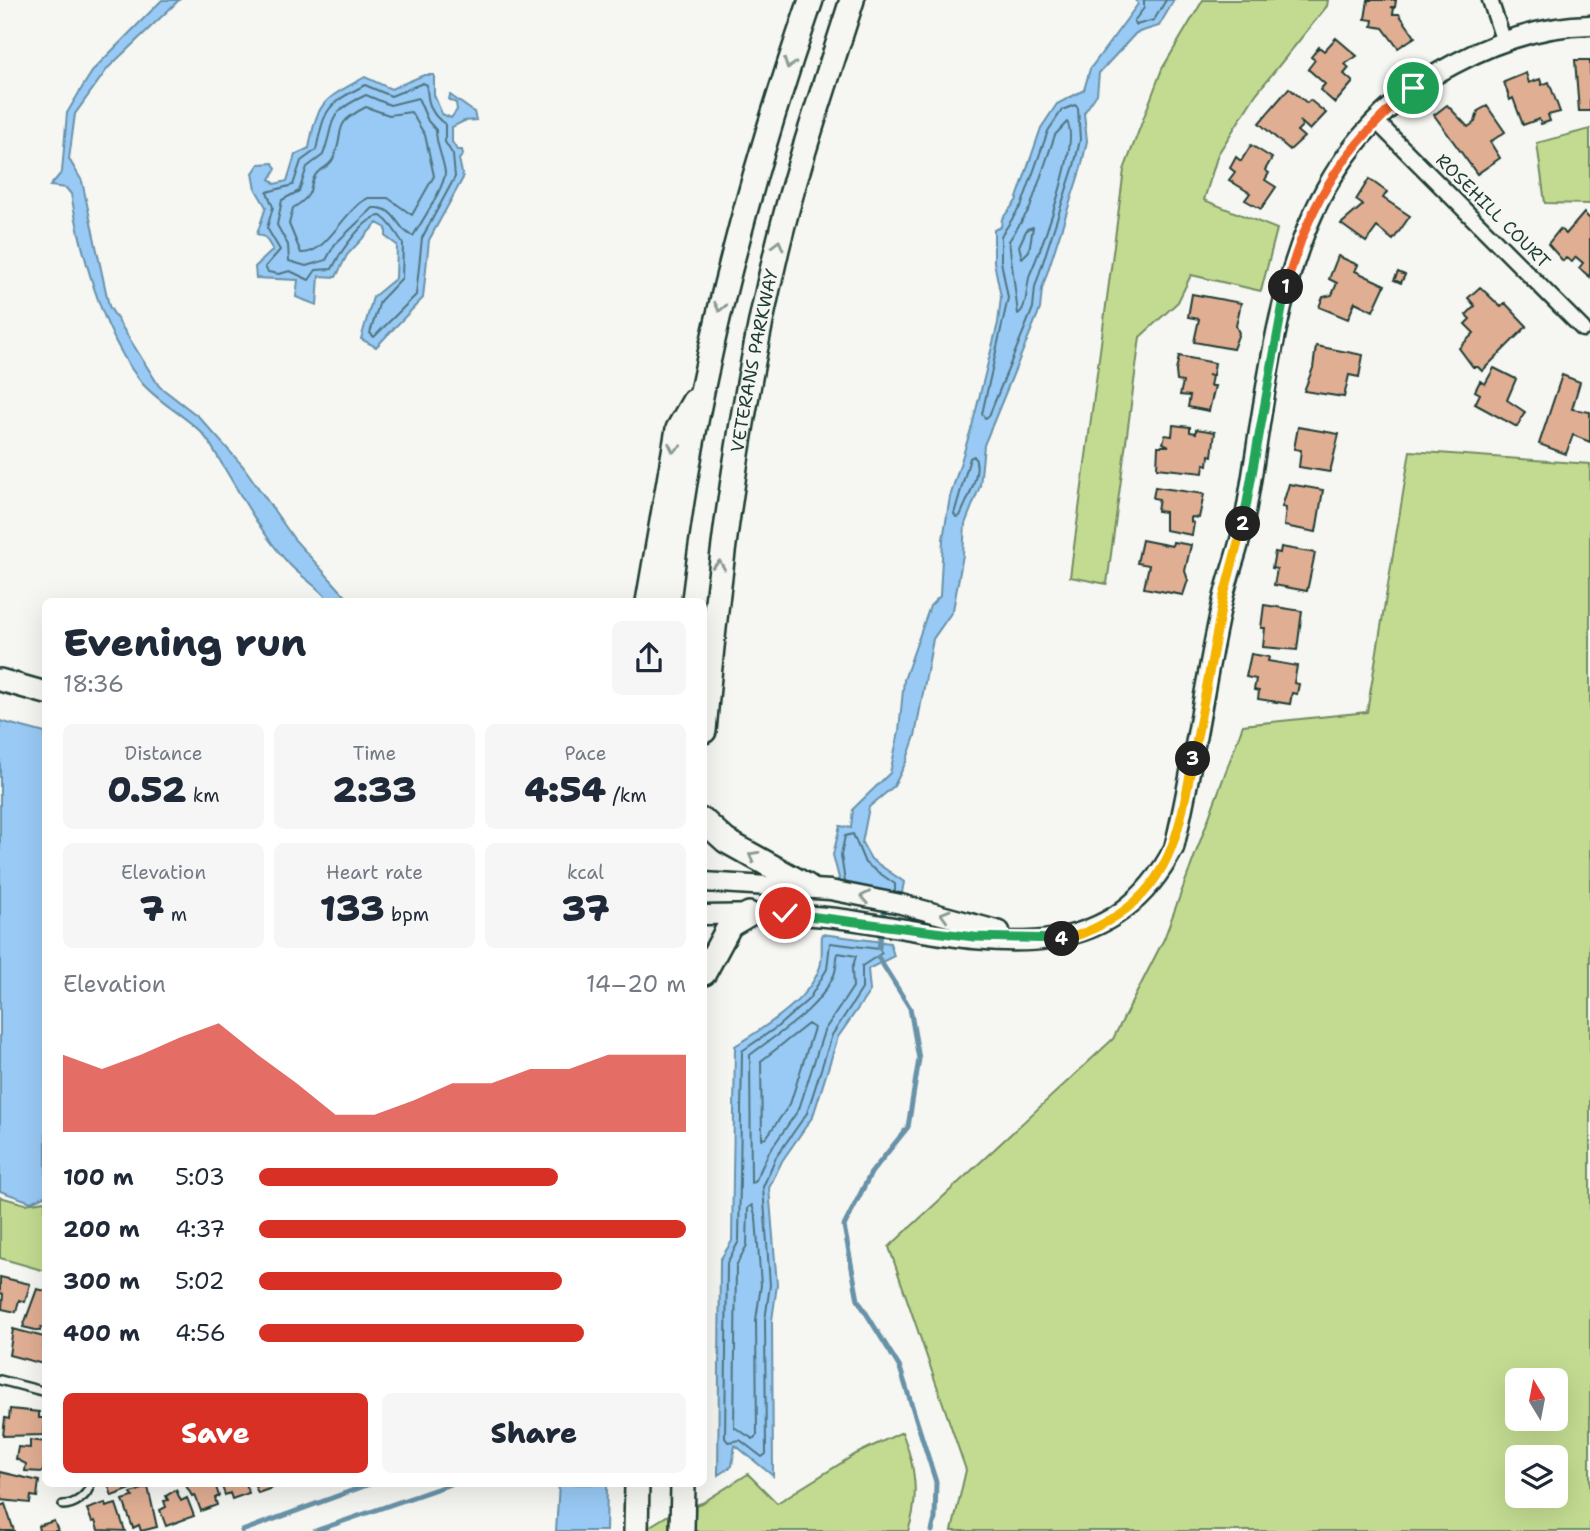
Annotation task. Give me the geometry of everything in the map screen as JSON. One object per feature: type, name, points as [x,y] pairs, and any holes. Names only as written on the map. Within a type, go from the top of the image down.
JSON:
[{"type":"main road","points":[[668,598],[703,386],[734,243],[811,0]]},
{"type":"main road","name":"VETERANS PARKWAY","points":[[707,696],[718,570],[746,394],[777,247],[852,0]]},
{"type":"main road","points":[[649,598],[678,429],[703,386]]},
{"type":"main road","points":[[0,681],[42,693]]},
{"type":"main road","points":[[707,824],[726,841],[807,886]]},
{"type":"main road","points":[[707,967],[730,925],[749,914]]},
{"type":"main road","points":[[636,1487],[636,1531]]},
{"type":"main road","points":[[682,1531],[683,1487]]},
{"type":"street","points":[[1490,0],[1504,41]]},
{"type":"street","points":[[707,915],[821,916],[974,937],[1034,940],[1067,938],[1094,929],[1121,914],[1142,897],[1161,873],[1174,848],[1223,599],[1243,527],[1286,288],[1296,251],[1329,179],[1376,121],[1413,88],[1441,70],[1504,41],[1550,30],[1590,25]]},
{"type":"street","name":"ROSEHILL COURT","points":[[1376,121],[1583,329]]},
{"type":"street","points":[[707,882],[807,886],[830,890],[901,904],[1034,940]]},
{"type":"lane","points":[[0,1380],[42,1391]]},
{"type":"lane","points":[[63,1505],[72,1505],[90,1487]]},
{"type":"green space","points":[[1203,0],[1328,0],[1327,6],[1256,94],[1218,154],[1204,200],[1277,229],[1261,291],[1191,275],[1178,302],[1140,337],[1107,584],[1070,577],[1124,170],[1162,69]]},
{"type":"green space","points":[[1590,129],[1590,204],[1545,203],[1537,143]]},
{"type":"green space","points":[[1410,451],[1590,464],[1590,1531],[952,1531],[966,1470],[889,1247],[1113,1039],[1164,939],[1243,725],[1367,712]]},
{"type":"green space","points":[[0,1197],[25,1204],[42,1201],[42,1270],[0,1258]]},
{"type":"green space","points":[[902,1432],[913,1469],[915,1493],[908,1531],[642,1531],[675,1511],[702,1503],[748,1474],[777,1503],[856,1454]]},
{"type":"water","points":[[162,0],[179,0],[108,68],[75,114],[69,159],[82,181],[109,306],[159,386],[199,417],[243,466],[294,539],[347,598],[326,598],[291,566],[255,519],[205,437],[141,382],[115,341],[88,267],[71,194],[66,188],[50,186],[62,172],[67,113],[94,69]]},
{"type":"water","points":[[1136,0],[1174,0],[1159,26],[1136,33],[1099,73],[1097,94],[1084,113],[1087,141],[1081,168],[1042,289],[1040,309],[984,445],[980,486],[965,524],[963,555],[953,610],[933,639],[915,736],[894,786],[869,807],[862,843],[871,859],[904,882],[899,909],[826,898],[839,878],[833,855],[840,826],[851,828],[853,809],[890,773],[899,731],[904,680],[930,606],[940,596],[943,539],[950,497],[972,426],[998,323],[1001,297],[994,262],[994,230],[1001,227],[1002,219],[1016,201],[1041,128],[1057,104],[1084,90],[1090,69],[1138,4]]},
{"type":"water","points":[[424,75],[434,75],[434,95],[442,114],[451,118],[457,110],[456,103],[449,100],[450,95],[474,112],[476,120],[464,121],[452,127],[452,142],[457,150],[462,150],[463,155],[459,159],[463,178],[429,240],[423,298],[376,347],[361,339],[373,297],[396,278],[397,245],[386,237],[386,228],[377,223],[347,255],[336,277],[319,276],[317,305],[296,297],[298,280],[256,278],[255,267],[273,250],[265,237],[257,234],[266,207],[256,190],[253,173],[259,164],[273,163],[276,169],[270,179],[275,184],[287,181],[295,155],[309,148],[320,110],[340,91],[365,77],[391,89]]},
{"type":"water","points":[[0,721],[42,732],[42,1197],[31,1202],[0,1191]]},
{"type":"water","points":[[822,934],[890,943],[894,956],[868,969],[870,991],[838,1037],[813,1116],[782,1161],[769,1188],[777,1285],[772,1320],[773,1476],[735,1445],[732,1466],[718,1475],[720,1260],[732,1241],[735,1046],[784,1012],[806,991],[820,967]]},
{"type":"water","points":[[559,1487],[607,1487],[606,1531],[556,1531]]},
{"type":"building","points":[[1368,0],[1396,0],[1395,7],[1391,7],[1394,8],[1393,14],[1399,14],[1415,37],[1398,48],[1383,28],[1372,26],[1373,20],[1365,19]]},
{"type":"building","points":[[1336,38],[1357,56],[1345,64],[1349,68],[1344,74],[1353,82],[1335,103],[1320,90],[1325,84],[1308,69],[1315,60],[1311,57],[1319,47],[1324,51]]},
{"type":"building","points":[[1575,60],[1590,60],[1590,111],[1579,111]]},
{"type":"building","points":[[1526,73],[1529,83],[1540,79],[1542,85],[1549,82],[1560,112],[1548,115],[1550,121],[1541,124],[1539,119],[1523,125],[1513,98],[1510,100],[1504,82]]},
{"type":"building","points":[[1289,88],[1307,103],[1310,100],[1326,113],[1310,130],[1300,121],[1302,126],[1297,131],[1304,137],[1290,150],[1259,123]]},
{"type":"building","points":[[1447,105],[1468,127],[1475,122],[1478,111],[1487,106],[1505,132],[1490,142],[1500,158],[1477,174],[1434,115]]},
{"type":"building","points":[[1251,145],[1272,158],[1265,170],[1269,173],[1265,180],[1276,187],[1261,209],[1245,200],[1250,193],[1229,180],[1235,172],[1230,168],[1236,157],[1241,161]]},
{"type":"building","points":[[1369,179],[1387,192],[1383,198],[1410,216],[1393,240],[1377,227],[1366,242],[1341,224],[1363,205],[1356,200]]},
{"type":"building","points":[[1584,213],[1590,219],[1590,277],[1579,268],[1583,263],[1576,257],[1572,262],[1566,258],[1563,261],[1548,244],[1560,229],[1566,234]]},
{"type":"building","points":[[1338,256],[1358,265],[1355,271],[1385,285],[1373,311],[1355,302],[1348,319],[1319,307],[1323,297],[1332,295],[1337,283],[1329,279]]},
{"type":"building","points":[[1398,272],[1405,275],[1401,283],[1394,280]]},
{"type":"building","points":[[1480,287],[1501,307],[1505,303],[1527,326],[1482,371],[1473,367],[1459,348],[1474,333],[1465,324],[1470,319],[1466,315],[1475,306],[1468,298]]},
{"type":"building","points":[[1192,294],[1241,303],[1236,326],[1239,333],[1233,349],[1194,342],[1199,319],[1188,317]]},
{"type":"building","points":[[1316,346],[1363,355],[1359,377],[1349,375],[1344,397],[1304,391],[1313,368]]},
{"type":"building","points":[[1179,356],[1215,363],[1213,375],[1208,375],[1212,376],[1210,386],[1215,386],[1209,411],[1188,407],[1190,396],[1180,395],[1183,382],[1177,381],[1176,371]]},
{"type":"building","points":[[1494,368],[1516,379],[1507,400],[1525,412],[1517,427],[1475,404],[1480,394],[1475,391],[1480,381],[1485,384]]},
{"type":"building","points":[[1562,375],[1580,382],[1572,409],[1590,412],[1590,442],[1573,435],[1566,454],[1539,444]]},
{"type":"building","points":[[1173,425],[1190,427],[1190,432],[1196,433],[1196,429],[1215,432],[1212,456],[1209,455],[1208,465],[1204,464],[1203,473],[1157,468],[1158,446],[1169,446],[1163,443],[1165,435],[1172,436]]},
{"type":"building","points":[[1298,427],[1339,434],[1330,472],[1299,467],[1301,450],[1294,449]]},
{"type":"building","points":[[1289,484],[1323,490],[1316,532],[1284,526],[1286,508],[1282,507]]},
{"type":"building","points":[[1155,487],[1204,494],[1199,518],[1191,517],[1191,522],[1194,523],[1192,535],[1165,530],[1165,512],[1157,511],[1159,499],[1153,498]]},
{"type":"building","points":[[1142,540],[1172,546],[1173,542],[1191,545],[1185,571],[1188,580],[1183,595],[1144,588],[1149,565],[1137,563]]},
{"type":"building","points":[[1281,547],[1315,553],[1307,591],[1274,585],[1277,569],[1272,568],[1275,552],[1280,553]]},
{"type":"building","points":[[1264,605],[1302,611],[1297,650],[1263,647],[1265,628],[1261,628]]},
{"type":"building","points":[[1251,654],[1269,657],[1268,661],[1297,666],[1294,683],[1299,684],[1297,694],[1292,693],[1290,704],[1258,699],[1259,691],[1254,690],[1256,679],[1246,677]]},
{"type":"building","points":[[0,1277],[30,1284],[25,1302],[19,1300],[16,1312],[2,1309]]},
{"type":"building","points":[[37,1289],[42,1290],[42,1327],[40,1331],[23,1327]]},
{"type":"building","points":[[13,1329],[42,1336],[42,1364],[9,1355]]},
{"type":"building","points":[[10,1409],[39,1412],[39,1418],[42,1418],[42,1435],[3,1436],[5,1418],[9,1419]]},
{"type":"building","points":[[30,1440],[42,1442],[42,1472],[25,1471],[26,1464],[16,1459],[18,1447],[30,1448]]},
{"type":"building","points":[[0,1472],[39,1481],[37,1497],[31,1496],[30,1503],[1,1500]]},
{"type":"building","points":[[109,1487],[137,1487],[112,1496]]},
{"type":"building","points":[[148,1487],[157,1527],[141,1531],[139,1525],[133,1528],[123,1500],[133,1497],[131,1493]]},
{"type":"building","points":[[187,1487],[216,1487],[219,1496],[215,1498],[217,1505],[201,1511],[195,1495],[192,1496]]},
{"type":"building","points":[[222,1487],[246,1487],[249,1493],[232,1499],[230,1493],[225,1495]]},
{"type":"building","points":[[255,1487],[275,1487],[258,1493]]},
{"type":"building","points":[[176,1490],[181,1501],[187,1498],[194,1516],[166,1526],[160,1510],[166,1507],[166,1496]]},
{"type":"building","points":[[105,1503],[106,1507],[116,1504],[125,1531],[98,1530],[95,1521],[92,1522],[87,1509]]},
{"type":"building","points":[[5,1504],[14,1531],[0,1531],[0,1506]]},
{"type":"building","points":[[54,1521],[58,1531],[39,1531],[38,1526]]},
{"type":"waterway","points":[[879,948],[885,905]]},
{"type":"waterway","points":[[878,957],[910,1008],[919,1059],[908,1127],[871,1173],[844,1226],[858,1300],[900,1368],[936,1482],[932,1531]]},
{"type":"waterway","points":[[242,1531],[362,1487]]},
{"type":"waterway","points":[[315,1531],[442,1487]]},
{"type":"route","points":[[785,913],[974,937],[1015,940],[1067,938],[1094,929],[1121,914],[1142,897],[1161,873],[1174,848],[1184,808],[1223,599],[1243,527],[1286,288],[1296,251],[1310,214],[1329,179],[1376,121],[1413,88]]}]
